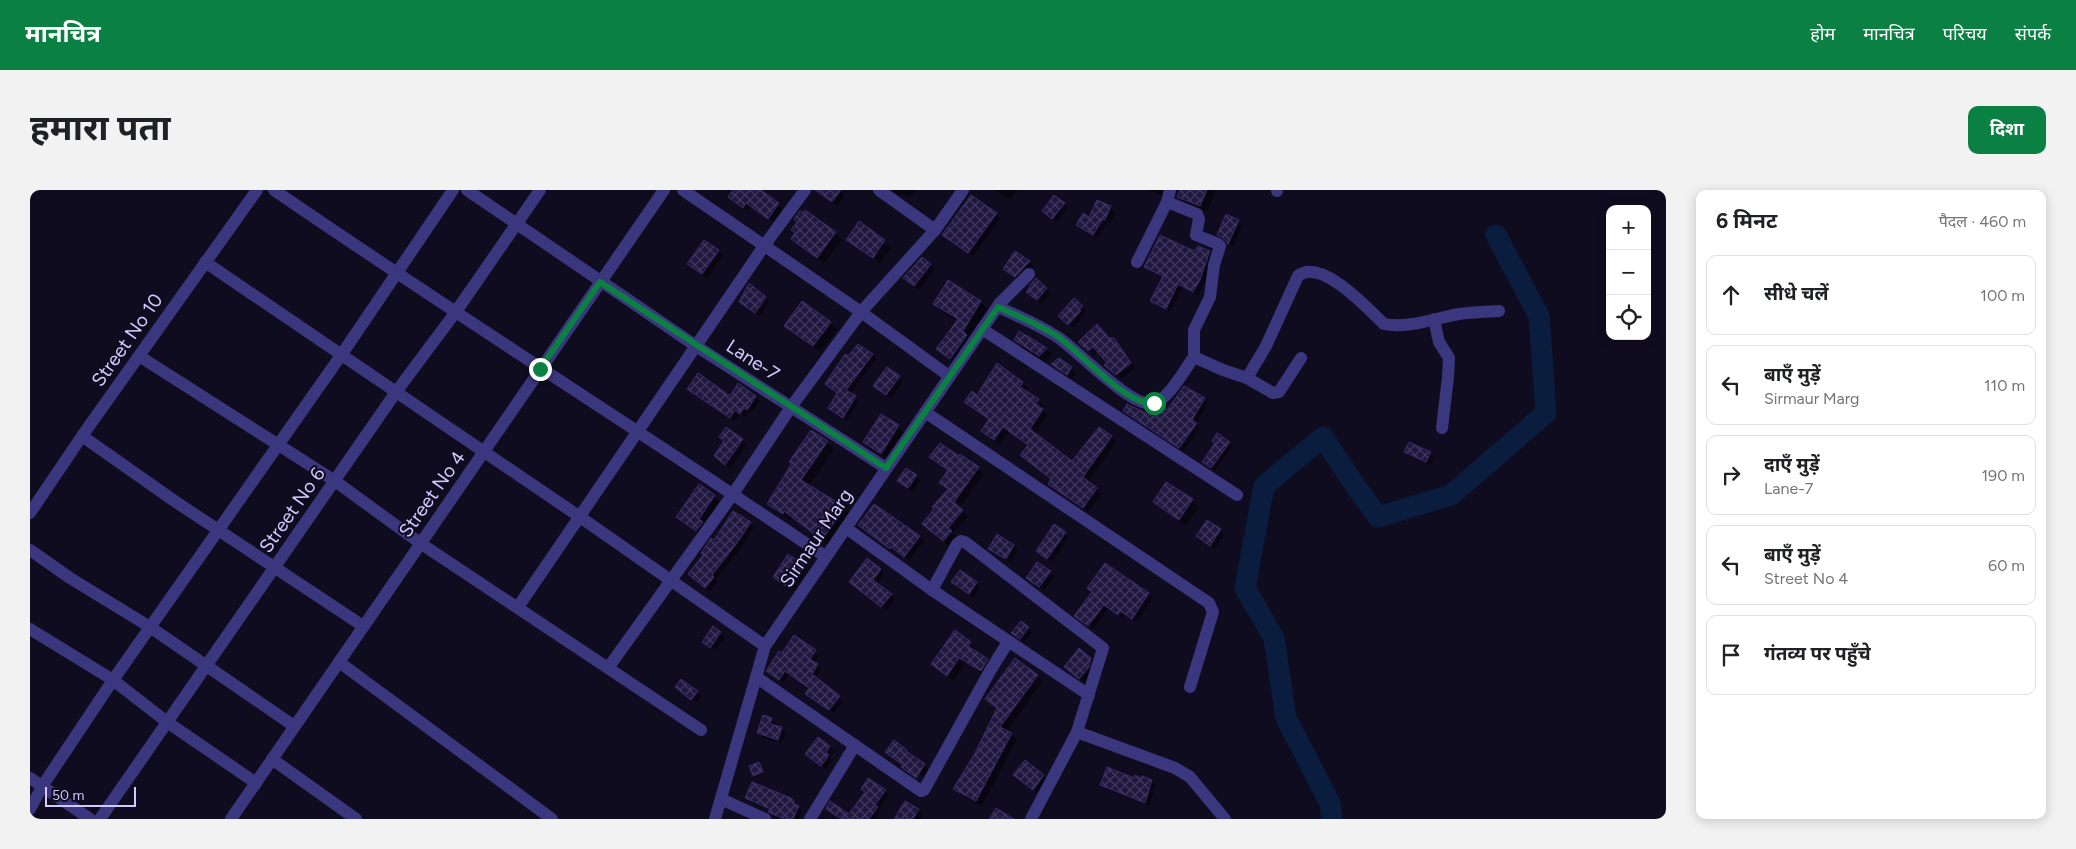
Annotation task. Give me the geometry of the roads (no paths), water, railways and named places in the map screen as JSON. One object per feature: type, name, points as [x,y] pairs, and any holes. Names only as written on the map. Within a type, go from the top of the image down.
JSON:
[{"type":"street","name":"Street No 10","points":[[30,514],[82,436],[257,190]]},
{"type":"street","points":[[274,190],[455,313],[733,494],[826,557]]},
{"type":"street","points":[[30,808],[43,785],[113,680],[342,354],[454,190]]},
{"type":"street","name":"Lane-7","points":[[467,190],[696,346],[886,468]]},
{"type":"street","name":"Street No 6","points":[[100,819],[396,392],[455,313],[540,190]]},
{"type":"street","name":"Street No 4","points":[[230,819],[664,190]]},
{"type":"street","points":[[683,190],[861,312],[949,376]]},
{"type":"street","points":[[518,608],[764,246],[805,190]]},
{"type":"street","points":[[879,190],[934,230]]},
{"type":"street","points":[[608,668],[861,312],[934,230],[963,190]]},
{"type":"street","points":[[999,305],[1057,336],[1115,385],[1138,401],[1148,404],[1154,403],[1164,397],[1194,357],[1194,330],[1210,297],[1214,265],[1220,246],[1196,235],[1199,219],[1197,214],[1169,196],[1137,262]]},
{"type":"street","points":[[205,262],[580,517],[765,646]]},
{"type":"street","points":[[1247,378],[1266,346],[1298,276],[1303,272],[1311,271],[1344,287],[1384,324],[1396,325],[1460,314],[1499,311]]},
{"type":"street","name":"Sirmaur Marg","points":[[715,819],[765,646],[999,305],[1029,274]]},
{"type":"street","points":[[1434,319],[1439,342],[1448,358],[1448,377],[1442,428]]},
{"type":"street","points":[[982,329],[1237,495]]},
{"type":"street","points":[[139,356],[279,444],[420,543],[701,730]]},
{"type":"street","points":[[1194,357],[1247,378],[1273,393],[1279,392],[1301,358]]},
{"type":"street","points":[[925,412],[1209,604],[1213,612],[1190,687]]},
{"type":"street","points":[[82,436],[173,500],[363,626]]},
{"type":"street","points":[[846,528],[932,590],[1089,695]]},
{"type":"street","points":[[932,590],[957,544],[961,541],[965,542],[1102,645],[1104,650],[1077,732],[1031,819]]},
{"type":"street","points":[[30,550],[70,578],[150,627],[294,726]]},
{"type":"street","points":[[30,629],[113,680],[167,722],[256,783]]},
{"type":"street","points":[[756,676],[919,791],[924,790],[1008,642]]},
{"type":"street","points":[[339,662],[552,819]]},
{"type":"street","points":[[1077,732],[1175,768],[1190,777],[1225,819]]},
{"type":"street","points":[[810,819],[855,745]]},
{"type":"street","points":[[272,759],[356,819]]},
{"type":"street","points":[[30,778],[43,785],[90,819]]},
{"type":"street","points":[[721,799],[765,819]]},
{"type":"waterway","points":[[1332,819],[1330,803],[1286,718],[1274,638],[1245,588],[1264,486],[1323,437],[1378,517],[1451,495],[1546,413],[1539,316],[1496,235]]}]
